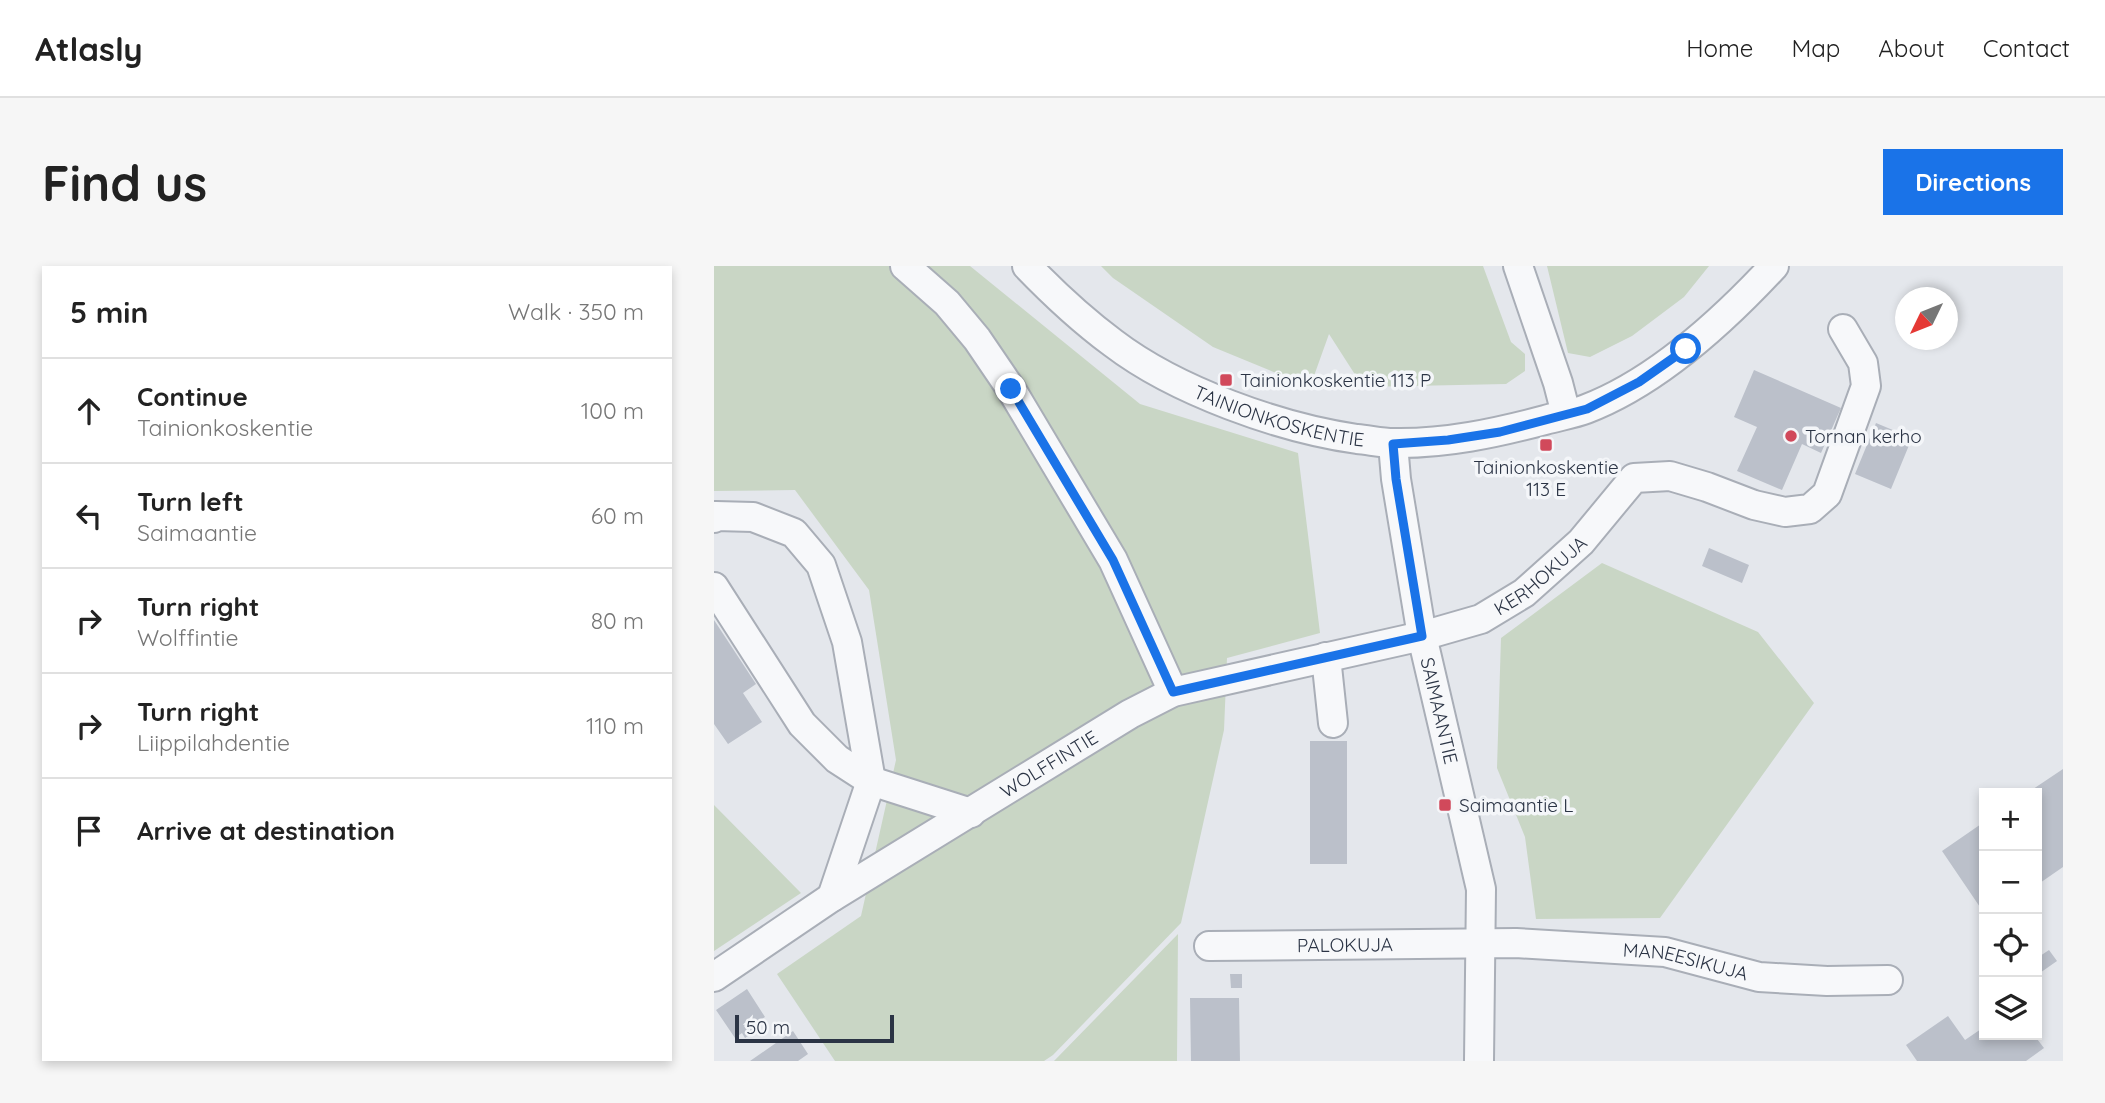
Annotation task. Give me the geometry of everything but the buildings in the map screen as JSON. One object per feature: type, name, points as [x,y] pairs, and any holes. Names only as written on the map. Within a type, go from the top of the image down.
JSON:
[{"type":"street","points":[[905,266],[947,303],[977,339],[1011,389],[1113,560],[1173,692]]},
{"type":"street","name":"TAINIONKOSKENTIE","points":[[1027,266],[1058,298],[1115,345],[1172,379],[1233,405],[1298,427],[1393,444],[1448,440],[1500,432],[1587,409],[1639,382],[1686,349],[1733,310],[1774,266]]},
{"type":"street","points":[[1518,266],[1566,414]]},
{"type":"street","name":"KERHOKUJA","points":[[1422,636],[1481,619],[1524,593],[1581,542],[1634,478],[1670,476],[1764,508],[1785,512],[1810,509],[1827,494],[1866,386],[1863,363],[1843,329]]},
{"type":"street","name":"SAIMAANTIE","points":[[1393,444],[1396,479],[1422,636],[1481,889],[1479,1061]]},
{"type":"street","points":[[715,516],[753,517],[794,533],[821,565],[847,642],[871,781],[832,897]]},
{"type":"street","points":[[714,587],[802,724],[837,759],[871,781],[971,813]]},
{"type":"street","name":"WOLFFINTIE","points":[[714,977],[832,897],[1130,714],[1173,692],[1422,636]]},
{"type":"street","points":[[1326,657],[1333,723]]},
{"type":"street","name":"MANEESIKUJA","points":[[1482,944],[1516,943],[1665,952],[1759,977],[1827,981],[1888,980]]},
{"type":"street","name":"PALOKUJA","points":[[1209,946],[1482,944]]},
{"type":"green space","points":[[714,266],[970,266],[1140,404],[1298,453],[1320,633],[1227,658],[1224,730],[1181,923],[1053,1055],[1044,1061],[835,1061],[777,974],[861,916],[896,760],[869,590],[795,490],[714,491]]},
{"type":"green space","points":[[1101,266],[1483,266],[1511,342],[1525,354],[1525,371],[1506,384],[1363,387],[1329,334],[1310,387],[1213,347],[1113,278]]},
{"type":"green space","points":[[1547,266],[1709,266],[1684,297],[1632,336],[1590,357],[1568,353]]},
{"type":"green space","points":[[1602,563],[1758,632],[1814,703],[1660,918],[1536,919],[1525,837],[1497,768],[1501,638]]},
{"type":"green space","points":[[714,805],[801,893],[714,951]]},
{"type":"green space","points":[[1178,934],[1177,1061],[1054,1061]]},
{"type":"place","name":"Tainionkoskentie 113 P","points":[[1226,380]]},
{"type":"place","name":"Tornan kerho","points":[[1791,436]]},
{"type":"place","name":"Tainionkoskentie 113 E","points":[[1546,445]]},
{"type":"place","name":"Saimaantie L","points":[[1445,805]]},
{"type":"route","points":[[1011,389],[1113,560],[1173,692],[1422,636],[1396,479],[1393,444],[1448,440],[1500,432],[1587,409],[1639,382],[1686,349]]}]
